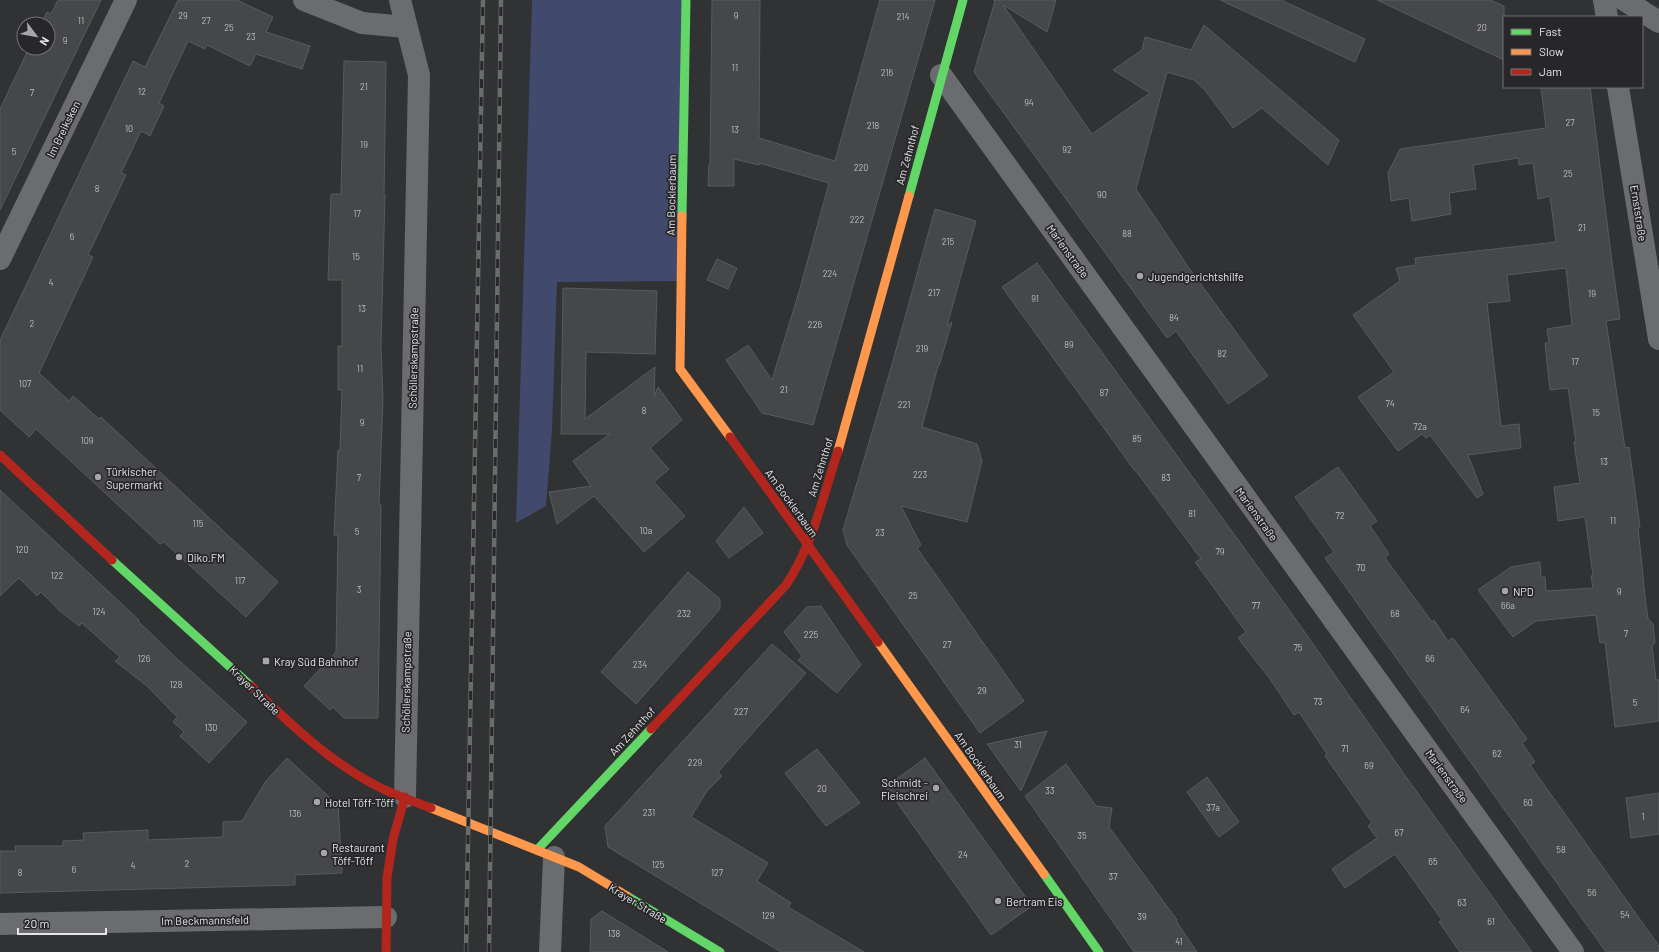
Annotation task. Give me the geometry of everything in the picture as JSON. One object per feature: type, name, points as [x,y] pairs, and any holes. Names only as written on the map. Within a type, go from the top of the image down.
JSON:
[{"type":"main road","name":"Am Bocklerbaum","points":[[686,0],[680,369],[808,544],[1099,952]]},
{"type":"main road","name":"Am Zehnthof","points":[[545,854],[786,585],[798,567],[808,544],[838,450],[963,0]]},
{"type":"main road","name":"Krayer Straße","points":[[0,455],[91,541],[220,656],[280,714],[311,741],[349,769],[376,786],[579,867],[720,952]]},
{"type":"main road","points":[[386,952],[387,878],[393,838],[405,797]]},
{"type":"street","name":"Im Breiksken","points":[[0,258],[126,0]]},
{"type":"street","points":[[304,0],[362,23],[406,27]]},
{"type":"street","name":"Schöllerskampstraße","points":[[400,0],[419,75],[405,797]]},
{"type":"street","points":[[1604,0],[1607,16]]},
{"type":"street","points":[[1624,0],[1659,22]]},
{"type":"street","name":"Marienstraße","points":[[941,75],[1573,952]]},
{"type":"street","name":"Ernststraße","points":[[1618,88],[1659,339]]},
{"type":"street","points":[[545,854],[550,952]]},
{"type":"street","name":"Im Beckmannsfeld","points":[[0,924],[386,917]]},
{"type":"shaded area","points":[[532,0],[684,0],[679,281],[557,282],[552,430],[546,506],[516,523]]},
{"type":"building","points":[[58,0],[101,0],[0,210],[0,109],[25,56],[56,56],[56,16],[45,16],[47,12],[51,14]]},
{"type":"building","points":[[178,0],[237,0],[273,17],[266,32],[310,46],[302,69],[256,54],[250,66],[207,45],[205,49],[188,41],[159,103],[164,106],[150,136],[141,131],[121,173],[126,175],[88,255],[93,257],[39,373],[69,401],[73,396],[99,419],[101,417],[278,582],[246,617],[164,542],[160,544],[36,429],[29,437],[0,410],[0,340],[133,61],[145,67]]},
{"type":"building","points":[[712,0],[760,0],[759,138],[835,161],[880,0],[935,0],[813,425],[762,413],[726,360],[748,345],[772,380],[799,292],[829,183],[759,163],[759,165],[734,159],[734,186],[708,186],[710,164]]},
{"type":"building","points":[[993,0],[1056,0],[1047,32],[1003,5],[1092,134],[1150,93],[1113,70],[1142,50],[1145,37],[1191,50],[1204,25],[1339,140],[1328,165],[1262,108],[1233,128],[1205,90],[1194,80],[1167,72],[1136,189],[1189,268],[1268,376],[1228,404],[1176,331],[1167,338],[974,72],[995,1]]},
{"type":"building","points":[[1220,0],[1281,0],[1365,39],[1355,62]]},
{"type":"building","points":[[1377,0],[1490,0],[1504,6],[1503,60]]},
{"type":"building","points":[[344,61],[386,62],[385,195],[381,346],[383,398],[379,505],[381,505],[378,718],[344,718],[333,707],[330,710],[304,686],[336,652],[338,535],[334,535],[338,450],[340,450],[342,390],[338,390],[338,346],[342,346],[342,280],[328,280],[331,194],[341,194]]},
{"type":"building","points":[[1541,88],[1590,88],[1620,319],[1606,321],[1625,448],[1629,447],[1640,527],[1638,528],[1648,619],[1653,624],[1655,643],[1652,646],[1656,680],[1659,680],[1659,721],[1615,727],[1605,642],[1600,643],[1596,615],[1536,621],[1513,637],[1478,590],[1511,567],[1540,562],[1541,577],[1545,577],[1546,591],[1593,588],[1591,576],[1593,576],[1585,517],[1558,521],[1554,487],[1580,483],[1568,388],[1550,390],[1545,343],[1549,343],[1547,329],[1572,325],[1566,268],[1507,275],[1510,301],[1487,303],[1501,426],[1519,424],[1521,448],[1468,455],[1483,494],[1477,498],[1430,435],[1426,438],[1422,434],[1398,451],[1358,397],[1394,372],[1353,315],[1400,281],[1396,268],[1416,265],[1415,258],[1556,242],[1550,196],[1538,199],[1533,163],[1519,165],[1518,158],[1473,165],[1476,189],[1449,193],[1451,214],[1412,221],[1409,198],[1391,201],[1388,173],[1400,149],[1546,128]]},
{"type":"building","points":[[935,209],[976,221],[947,326],[952,322],[938,366],[922,427],[977,444],[982,461],[967,522],[901,506],[921,545],[917,548],[1024,701],[980,733],[847,545],[843,530],[891,368]]},
{"type":"building","points":[[717,259],[737,268],[728,289],[707,280]]},
{"type":"building","points":[[1037,263],[1292,614],[1404,774],[1532,952],[1460,952],[1439,922],[1442,920],[1395,854],[1345,888],[1332,869],[1377,838],[1368,826],[1372,823],[1325,756],[1327,754],[1299,712],[1294,715],[1270,679],[1238,638],[1246,632],[1195,562],[1201,559],[1135,471],[1002,287]]},
{"type":"building","points":[[563,288],[657,291],[655,354],[586,352],[585,419],[655,367],[654,396],[658,387],[682,420],[650,448],[669,469],[654,482],[685,516],[644,552],[594,496],[557,524],[549,492],[591,486],[573,461],[610,434],[561,434]]},
{"type":"building","points":[[1338,467],[1377,521],[1370,526],[1389,554],[1385,558],[1432,622],[1434,620],[1448,641],[1453,638],[1527,739],[1522,743],[1535,762],[1530,765],[1659,946],[1659,952],[1606,952],[1325,558],[1334,552],[1295,497]]},
{"type":"building","points":[[0,490],[139,620],[138,621],[173,655],[247,722],[209,763],[180,736],[184,732],[173,722],[177,717],[147,686],[115,661],[120,657],[82,623],[79,626],[60,611],[41,592],[37,596],[19,578],[0,596]]},
{"type":"building","points":[[744,507],[763,533],[729,558],[716,541]]},
{"type":"building","points":[[688,572],[720,599],[720,609],[636,704],[601,672]]},
{"type":"building","points":[[821,606],[861,665],[837,693],[798,660],[802,656],[784,632],[807,607]]},
{"type":"building","points":[[772,644],[806,673],[718,772],[722,776],[707,791],[691,817],[768,863],[757,881],[791,903],[788,907],[864,952],[781,952],[608,847],[605,826]]},
{"type":"building","points":[[1047,731],[1021,791],[987,744]]},
{"type":"building","points":[[817,749],[860,803],[826,826],[785,773]]},
{"type":"building","points":[[287,758],[338,805],[342,873],[295,875],[295,885],[0,893],[0,851],[16,851],[15,846],[63,846],[63,841],[84,840],[83,833],[148,830],[148,840],[223,837],[223,822],[242,821],[266,781]]},
{"type":"building","points":[[925,758],[1032,906],[991,935],[886,787]]},
{"type":"building","points":[[1066,764],[1096,806],[1112,808],[1109,827],[1177,920],[1176,921],[1197,952],[1134,952],[1025,796]]},
{"type":"building","points":[[1207,777],[1239,822],[1219,837],[1187,792]]},
{"type":"building","points":[[1659,793],[1659,834],[1631,838],[1626,798]]},
{"type":"building","points":[[602,911],[668,952],[590,952],[591,919]]},
{"type":"railway","points":[[466,952],[483,0]]},
{"type":"railway","points":[[489,952],[501,0]]},
{"type":"traffic: fast","points":[[682,216],[686,0]]},
{"type":"traffic: fast","points":[[909,196],[963,0]]},
{"type":"traffic: fast","points":[[112,560],[251,686]]},
{"type":"traffic: fast","points":[[537,850],[651,729]]},
{"type":"traffic: fast","points":[[1044,874],[1099,952]]},
{"type":"traffic: fast","points":[[627,896],[720,952]]},
{"type":"traffic: slow","points":[[838,451],[909,196]]},
{"type":"traffic: slow","points":[[682,216],[680,369],[730,437]]},
{"type":"traffic: slow","points":[[878,642],[1044,874]]},
{"type":"traffic: slow","points":[[431,808],[579,867],[627,896]]},
{"type":"traffic: jam","points":[[730,437],[878,642]]},
{"type":"traffic: jam","points":[[651,729],[786,585],[795,570],[810,537],[838,451]]},
{"type":"traffic: jam","points":[[0,455],[112,560]]},
{"type":"traffic: jam","points":[[251,686],[295,728],[326,754],[383,789],[431,808]]},
{"type":"traffic: jam","points":[[386,952],[387,878],[393,839],[405,797]]},
{"type":"place","name":"Jugendgerichtshilfe","points":[[1140,276]]},
{"type":"place","name":"Türkischer Supermarkt","points":[[98,477]]},
{"type":"place","name":"Diko.FM","points":[[179,557]]},
{"type":"place","name":"NPD","points":[[1505,591]]},
{"type":"place","name":"Kray Süd Bahnhof","points":[[266,661]]},
{"type":"place","name":"Schmidt - Fleischrei","points":[[936,788]]},
{"type":"place","name":"Hotel Töff-Töff","points":[[317,802]]},
{"type":"place","name":"Restaurant Töff-Töff","points":[[324,853]]},
{"type":"place","name":"Bertram Eis","points":[[998,901]]}]
